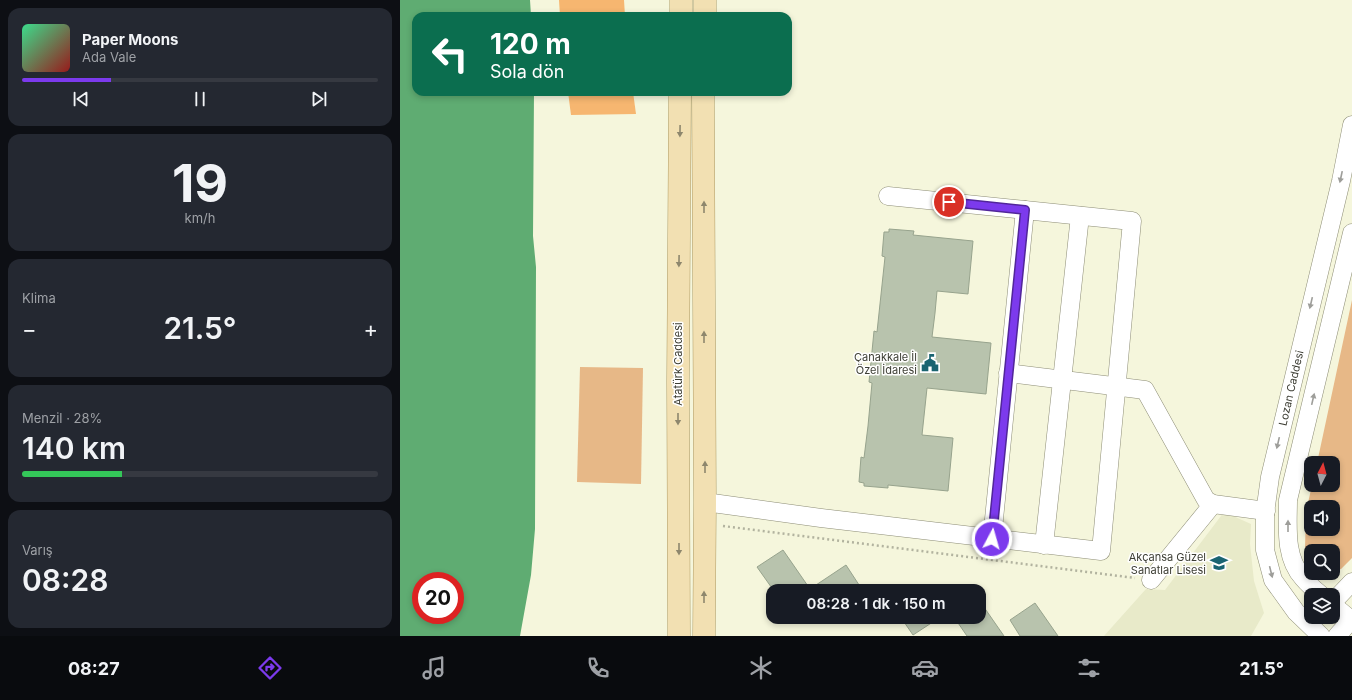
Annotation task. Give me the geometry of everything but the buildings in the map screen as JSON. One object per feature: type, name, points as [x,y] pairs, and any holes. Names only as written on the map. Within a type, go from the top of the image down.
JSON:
[{"type":"main road","points":[[681,12],[682,0]]},
{"type":"main road","points":[[705,0],[705,12]]},
{"type":"main road","name":"Atatürk Caddesi","points":[[679,636],[678,382],[680,96]]},
{"type":"main road","points":[[703,96],[705,502],[704,636]]},
{"type":"street","name":"Lozan Caddesi","points":[[1311,628],[1296,612],[1273,580],[1265,550],[1266,512],[1270,477],[1341,181],[1352,125]]},
{"type":"street","points":[[705,502],[992,539],[1101,551],[1132,221],[888,196]]},
{"type":"street","points":[[992,539],[1025,210]]},
{"type":"street","points":[[1044,545],[1080,216]]},
{"type":"street","points":[[1314,588],[1302,578],[1291,559],[1288,540],[1288,500],[1352,232]]},
{"type":"street","points":[[1008,373],[1145,390],[1206,500],[1212,504],[1266,512]]},
{"type":"street","points":[[1151,580],[1212,504]]},
{"type":"street","points":[[1340,595],[1352,582]]},
{"type":"street","points":[[1337,636],[1351,620],[1340,611]]},
{"type":"path","points":[[705,524],[1151,580]]},
{"type":"shaded area","points":[[400,0],[530,0],[531,12],[412,12],[412,96],[534,96],[533,236],[536,267],[535,529],[531,575],[520,636],[400,636]]},
{"type":"shaded area","points":[[559,0],[624,0],[625,12],[560,12]]},
{"type":"shaded area","points":[[569,96],[634,96],[636,114],[571,115]]},
{"type":"shaded area","points":[[1352,300],[1352,558],[1341,569],[1340,544],[1305,544],[1305,536],[1340,536],[1340,500],[1309,500],[1310,492],[1340,492],[1340,456],[1319,456]]},
{"type":"shaded area","points":[[580,367],[643,368],[641,484],[577,482]]},
{"type":"shaded area","name":"Akçansa Güzel Sanatlar Lisesi","points":[[1224,512],[1251,524],[1250,544],[1254,581],[1264,613],[1251,636],[1104,636],[1146,589],[1165,590]]},
{"type":"place","name":"Çanakkale İl Özel İdaresi","points":[[930,363]]},
{"type":"place","name":"Akçansa Güzel Sanatlar Lisesi","points":[[1219,563]]},
{"type":"route","points":[[949,202],[1025,210],[992,539]]}]
